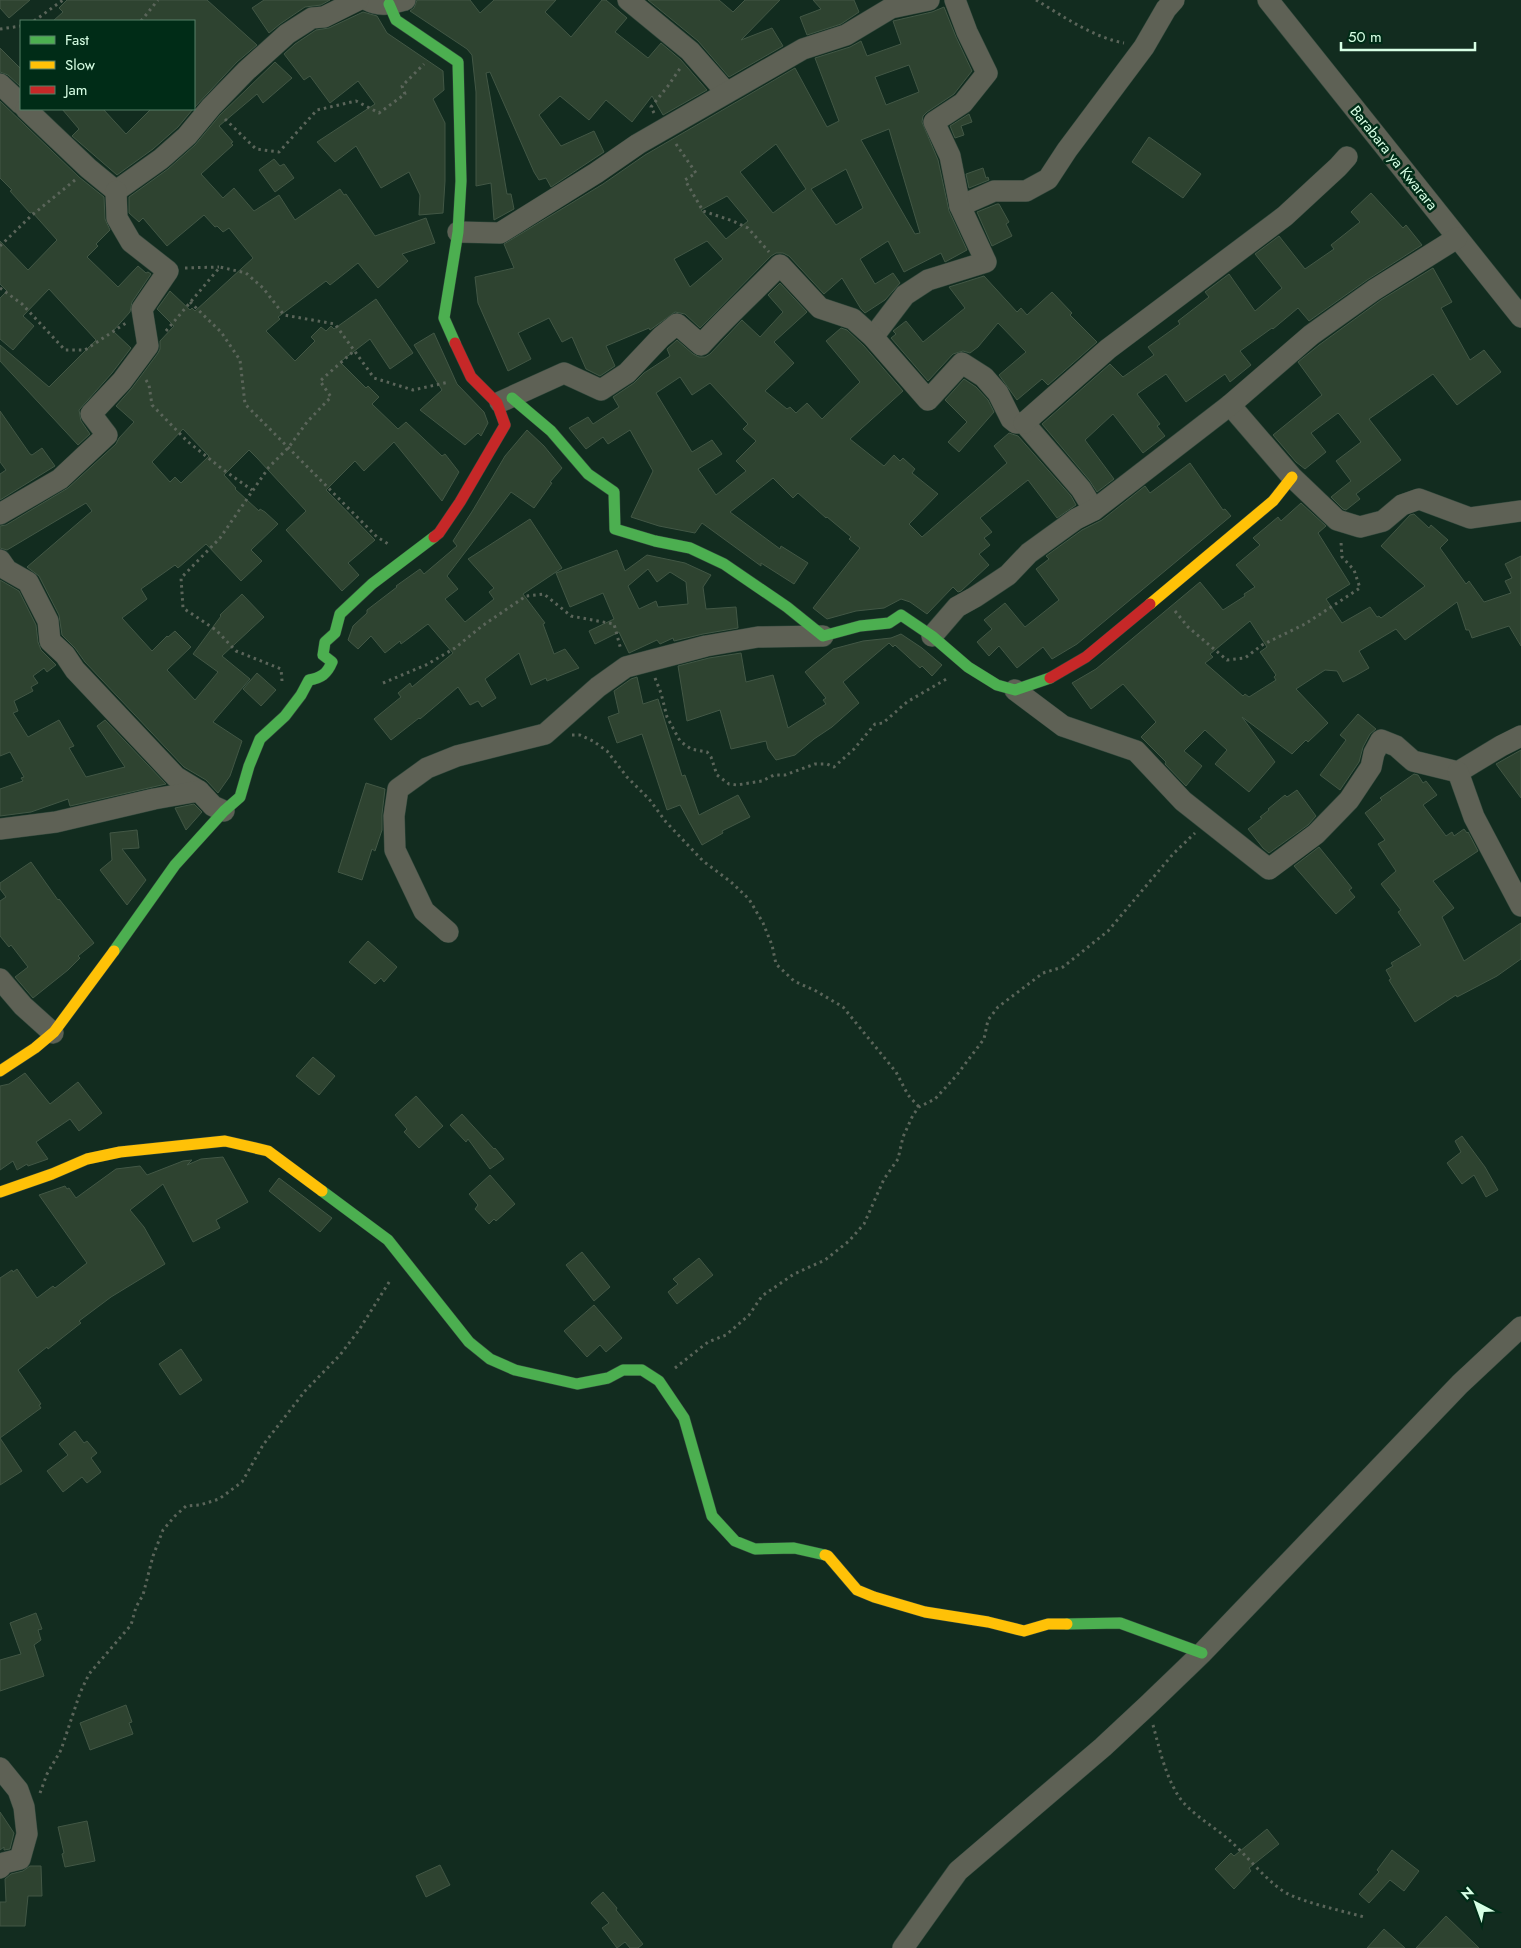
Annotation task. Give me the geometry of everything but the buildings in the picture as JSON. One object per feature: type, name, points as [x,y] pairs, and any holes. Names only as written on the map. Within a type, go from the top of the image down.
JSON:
[{"type":"street","points":[[116,191],[161,159],[187,136],[246,71],[287,34],[312,18],[324,17],[358,0]]},
{"type":"street","points":[[366,0],[377,5],[397,2],[396,20],[458,62],[461,181],[458,232],[444,318],[471,377],[505,400],[534,415],[556,436],[575,463],[601,486],[614,492],[616,529],[655,541],[690,548],[724,564],[787,607],[823,636]]},
{"type":"street","points":[[628,0],[690,51],[726,92]]},
{"type":"street","points":[[458,232],[500,233],[665,128],[803,49],[846,35],[892,8],[929,0]]},
{"type":"street","points":[[873,337],[905,295],[928,280],[986,262],[960,206],[950,156],[934,122],[963,102],[987,73],[967,32],[956,0]]},
{"type":"street","points":[[960,206],[994,191],[1026,191],[1048,178],[1144,47],[1166,9],[1174,0]]},
{"type":"street","name":"Barabara ya Kwarara","points":[[1268,0],[1521,317]]},
{"type":"street","points":[[0,84],[20,103]]},
{"type":"street","points":[[0,514],[60,479],[107,435],[91,414],[135,365],[148,346],[142,309],[168,271],[131,242],[117,218],[116,191],[88,168],[27,110]]},
{"type":"street","points":[[505,400],[564,373],[601,390],[627,373],[660,338],[678,324],[701,345],[726,317],[780,265],[820,308],[853,319],[873,337],[928,400],[962,364],[984,377],[998,393],[1010,419],[1016,423],[1024,423],[1108,349],[1285,216],[1338,167],[1346,157]]},
{"type":"street","points":[[932,636],[957,606],[975,598],[1008,575],[1029,553],[1076,519],[1094,510],[1230,405],[1311,335],[1374,290],[1457,238]]},
{"type":"street","points":[[0,1071],[26,1055],[53,1032],[66,1014],[84,996],[175,865],[224,811],[240,797],[248,766],[260,739],[285,716],[301,695],[308,680],[322,678],[328,672],[332,662],[323,655],[325,642],[335,634],[340,614],[372,584],[439,533],[460,502],[505,425],[505,400]]},
{"type":"street","points":[[1230,405],[1292,477],[1337,520],[1360,527],[1383,521],[1402,504],[1418,499],[1470,518],[1521,511]]},
{"type":"street","points":[[1024,423],[1081,489],[1094,510]]},
{"type":"street","points":[[1015,690],[1048,679],[1086,657],[1273,501],[1292,477]]},
{"type":"street","points":[[0,560],[7,570],[28,582],[48,621],[50,641],[65,655],[74,670],[176,777],[198,792],[213,806],[224,811]]},
{"type":"street","points":[[448,932],[424,911],[395,850],[394,816],[398,789],[427,768],[458,756],[545,734],[598,687],[626,667],[706,646],[758,637],[823,636],[860,626],[889,623],[901,615],[932,636],[965,664],[997,684],[1015,690],[1063,726],[1136,751],[1183,801],[1269,869],[1316,834],[1349,800],[1371,767],[1374,753],[1381,740],[1396,746],[1413,761],[1458,772],[1521,736]]},
{"type":"street","points":[[1458,772],[1474,817],[1521,906]]},
{"type":"street","points":[[0,829],[56,822],[154,799],[198,792]]},
{"type":"street","points":[[0,979],[23,1006],[53,1032]]},
{"type":"street","points":[[0,1192],[52,1174],[87,1159],[120,1152],[225,1141],[268,1151],[388,1240],[469,1342],[490,1359],[516,1370],[578,1384],[608,1378],[623,1370],[642,1370],[659,1381],[684,1418],[703,1490],[712,1516],[735,1542],[755,1549],[794,1548],[828,1556],[857,1590],[874,1598],[924,1612],[988,1622],[1024,1631],[1048,1624],[1120,1623],[1202,1653]]},
{"type":"street","points":[[903,1948],[958,1871],[1103,1747],[1202,1653],[1460,1384],[1521,1327]]},
{"type":"street","points":[[0,1768],[18,1790],[24,1807],[24,1822],[27,1834],[20,1860],[4,1863],[0,1868]]},
{"type":"path","points":[[35,20],[63,0]]},
{"type":"path","points":[[142,20],[158,0]]},
{"type":"path","points":[[1036,0],[1108,40],[1144,47]]},
{"type":"path","points":[[0,29],[20,26]]},
{"type":"path","points":[[212,107],[256,149],[279,152],[317,110],[356,101],[379,113],[405,94],[402,86],[424,66],[425,39]]},
{"type":"path","points":[[690,51],[668,86],[651,106],[658,122],[665,128],[696,173],[685,180],[703,211],[733,220],[748,228],[780,265]]},
{"type":"path","points":[[0,246],[31,216],[88,168]]},
{"type":"path","points":[[168,271],[197,267],[220,267],[246,273],[263,288],[284,315],[335,324],[374,378],[413,390],[471,377]]},
{"type":"path","points":[[148,346],[171,327],[220,267]]},
{"type":"path","points":[[0,288],[22,304],[65,350],[85,350],[120,327],[142,309]]},
{"type":"path","points":[[190,302],[221,332],[240,360],[245,404],[377,537],[411,556]]},
{"type":"path","points":[[285,716],[281,669],[236,651],[216,630],[183,608],[181,578],[220,538],[268,467],[289,447],[307,422],[331,396],[320,381],[354,350]]},
{"type":"path","points":[[135,365],[149,385],[152,404],[187,441],[252,490]]},
{"type":"path","points":[[1161,593],[1188,627],[1227,660],[1245,658],[1262,645],[1306,624],[1360,588],[1354,570],[1342,557],[1340,542],[1351,524]]},
{"type":"path","points":[[382,683],[426,665],[455,648],[482,626],[526,596],[544,594],[571,616],[614,624],[626,667]]},
{"type":"path","points":[[654,660],[655,681],[661,693],[667,717],[680,741],[691,749],[707,752],[711,757],[717,776],[729,784],[737,785],[762,781],[774,775],[785,775],[815,764],[826,764],[834,767],[854,749],[875,724],[883,723],[907,702],[945,680],[965,664]]},
{"type":"path","points":[[545,734],[558,736],[580,735],[607,751],[627,777],[649,799],[678,835],[703,861],[731,882],[749,899],[772,945],[776,964],[794,982],[816,991],[843,1007],[896,1072],[908,1095],[918,1107]]},
{"type":"path","points":[[659,1381],[708,1342],[726,1335],[750,1315],[762,1296],[794,1274],[825,1260],[849,1241],[864,1224],[884,1179],[898,1158],[903,1137],[918,1107],[935,1099],[956,1076],[984,1039],[988,1020],[998,1007],[1043,974],[1064,967],[1108,931],[1173,854],[1209,822]]},
{"type":"path","points":[[24,1822],[61,1750],[80,1692],[89,1674],[131,1625],[136,1608],[143,1595],[153,1556],[163,1530],[186,1506],[200,1505],[219,1499],[242,1482],[263,1445],[305,1391],[340,1355],[359,1330],[404,1261]]},
{"type":"path","points":[[1148,1705],[1166,1770],[1176,1792],[1192,1811],[1229,1840],[1266,1876],[1288,1894],[1314,1904],[1364,1917]]},
{"type":"traffic: fast","points":[[389,4],[396,20],[458,62],[461,181],[458,232],[444,318],[455,343]]},
{"type":"traffic: fast","points":[[512,398],[551,431],[588,474],[614,492],[615,529],[655,541],[690,548],[724,564],[787,607],[823,636],[860,626],[889,623],[901,615],[932,636],[968,667],[997,685],[1015,690],[1050,678]]},
{"type":"traffic: fast","points":[[114,951],[175,865],[224,811],[240,797],[249,766],[260,739],[285,716],[301,695],[309,680],[320,677],[328,670],[332,662],[323,655],[325,642],[335,633],[340,614],[372,584],[434,537]]},
{"type":"traffic: fast","points":[[322,1191],[388,1240],[469,1342],[490,1359],[515,1370],[577,1384],[608,1378],[623,1370],[642,1370],[659,1381],[684,1418],[712,1516],[735,1541],[755,1549],[794,1548],[825,1555]]},
{"type":"traffic: fast","points":[[1067,1624],[1120,1623],[1202,1653]]},
{"type":"traffic: slow","points":[[1150,604],[1273,501],[1292,477]]},
{"type":"traffic: slow","points":[[0,1071],[35,1048],[54,1032],[114,951]]},
{"type":"traffic: slow","points":[[0,1192],[52,1174],[87,1159],[120,1152],[225,1141],[268,1151],[322,1191]]},
{"type":"traffic: slow","points":[[825,1555],[828,1556],[857,1590],[925,1612],[988,1622],[1024,1631],[1048,1624],[1067,1624]]},
{"type":"traffic: jam","points":[[434,537],[439,533],[460,502],[505,425],[497,403],[471,377],[455,343]]},
{"type":"traffic: jam","points":[[1050,678],[1086,657],[1150,604]]}]
